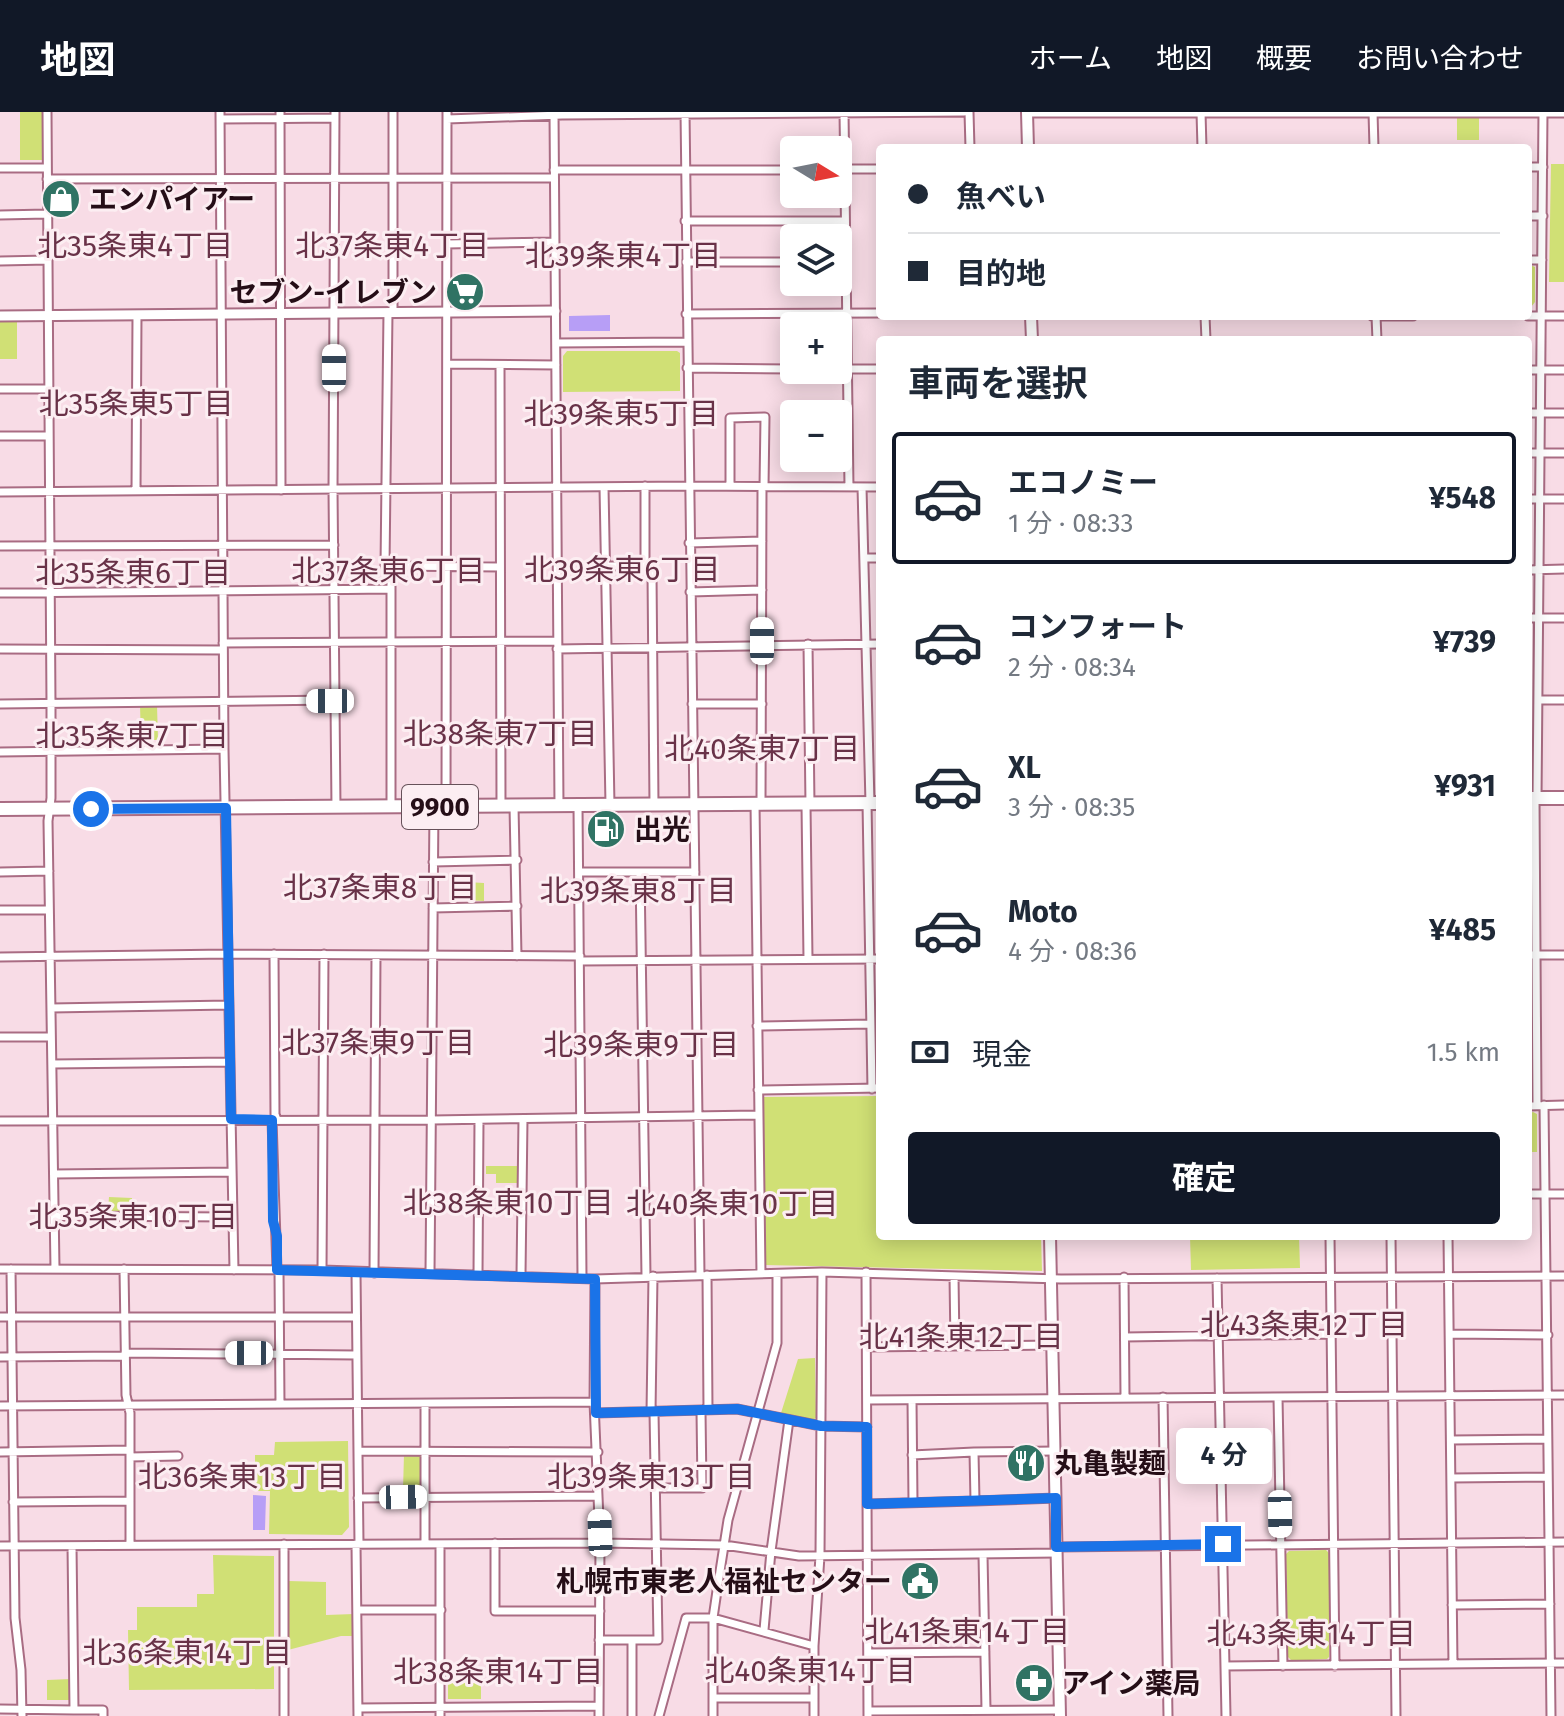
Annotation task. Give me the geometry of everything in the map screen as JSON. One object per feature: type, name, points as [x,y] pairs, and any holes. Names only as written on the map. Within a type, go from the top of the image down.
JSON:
[{"type":"main road","points":[[1027,113],[1028,144]]},
{"type":"main road","points":[[1533,798],[1564,798]]},
{"type":"main road","name":"9900","points":[[0,809],[872,803]]},
{"type":"main road","points":[[1050,1240],[1060,1713]]},
{"type":"street","points":[[47,112],[51,649],[49,910],[55,1268]]},
{"type":"street","points":[[393,112],[385,566],[500,567]]},
{"type":"street","points":[[430,1273],[433,862],[440,807],[445,642],[447,115],[966,112],[970,144]]},
{"type":"street","points":[[843,136],[844,113]]},
{"type":"street","points":[[1027,113],[1564,113]]},
{"type":"street","points":[[1201,113],[1202,144]]},
{"type":"street","points":[[1373,113],[1374,144]]},
{"type":"street","points":[[1543,113],[1541,453],[1538,570],[1533,618],[1538,700],[1533,798],[1532,955],[1546,1194],[1551,1716]]},
{"type":"street","points":[[554,114],[559,806]]},
{"type":"street","points":[[655,1488],[702,1488],[704,1410],[704,1275],[698,1118],[690,648],[685,114]]},
{"type":"street","points":[[234,1270],[222,590],[220,115],[335,115],[333,489],[336,808]]},
{"type":"street","points":[[280,115],[281,490]]},
{"type":"street","points":[[1532,167],[1543,167]]},
{"type":"street","points":[[0,168],[47,168]]},
{"type":"street","points":[[852,169],[876,169]]},
{"type":"street","points":[[47,179],[394,178],[780,170]]},
{"type":"street","points":[[844,208],[845,224]]},
{"type":"street","points":[[0,215],[47,214]]},
{"type":"street","points":[[1532,216],[1543,216]]},
{"type":"street","points":[[685,221],[845,221]]},
{"type":"street","points":[[447,244],[555,242]]},
{"type":"street","points":[[0,261],[48,260]]},
{"type":"street","points":[[1532,260],[1542,260]]},
{"type":"street","points":[[686,262],[780,262]]},
{"type":"street","points":[[0,316],[555,311]]},
{"type":"street","points":[[686,314],[780,313]]},
{"type":"street","points":[[852,313],[876,313]]},
{"type":"street","points":[[136,491],[137,315]]},
{"type":"street","points":[[1532,316],[1564,316]]},
{"type":"street","points":[[556,343],[686,342]]},
{"type":"street","points":[[447,364],[556,365]]},
{"type":"street","points":[[500,365],[501,641],[508,806],[517,860],[517,956]]},
{"type":"street","points":[[687,368],[780,369]]},
{"type":"street","points":[[852,369],[876,369]]},
{"type":"street","points":[[1532,370],[1564,370]]},
{"type":"street","points":[[847,384],[849,487]]},
{"type":"street","points":[[0,389],[49,389]]},
{"type":"street","points":[[1532,413],[1564,413]]},
{"type":"street","points":[[730,486],[730,418],[765,417],[756,960],[761,1274]]},
{"type":"street","points":[[0,436],[49,436]]},
{"type":"street","points":[[1532,453],[1564,453]]},
{"type":"street","points":[[607,566],[645,566],[645,486]]},
{"type":"street","points":[[604,487],[610,805]]},
{"type":"street","points":[[758,1090],[876,1088],[868,959],[872,803],[862,487]]},
{"type":"street","points":[[0,492],[876,487]]},
{"type":"street","points":[[1532,499],[1564,499]]},
{"type":"street","points":[[689,543],[762,541]]},
{"type":"street","points":[[0,546],[334,545]]},
{"type":"street","points":[[865,558],[876,558]]},
{"type":"street","points":[[391,566],[391,807]]},
{"type":"street","points":[[1532,570],[1564,569]]},
{"type":"street","points":[[652,573],[654,805]]},
{"type":"street","points":[[0,593],[391,589]]},
{"type":"street","points":[[690,592],[762,590]]},
{"type":"street","points":[[1533,618],[1564,618]]},
{"type":"street","points":[[0,649],[501,641],[608,648],[876,644]]},
{"type":"street","points":[[808,644],[808,959]]},
{"type":"street","points":[[0,704],[335,700]]},
{"type":"street","points":[[1538,700],[1564,700]]},
{"type":"street","points":[[692,704],[762,704]]},
{"type":"street","points":[[693,747],[761,744]]},
{"type":"street","points":[[0,752],[224,749]]},
{"type":"street","points":[[578,806],[582,1277]]},
{"type":"street","points":[[433,862],[517,860]]},
{"type":"street","points":[[0,872],[49,871]]},
{"type":"street","points":[[579,872],[695,872]]},
{"type":"street","points":[[599,1640],[658,1640],[658,1544],[643,1117],[640,872]]},
{"type":"street","points":[[433,908],[517,906]]},
{"type":"street","points":[[0,910],[49,910]]},
{"type":"street","points":[[274,954],[273,1221],[277,1236],[280,1404]]},
{"type":"street","points":[[0,957],[324,954],[640,960],[876,959]]},
{"type":"street","points":[[322,1270],[324,954]]},
{"type":"street","points":[[374,1273],[376,955]]},
{"type":"street","points":[[1532,955],[1564,955]]},
{"type":"street","points":[[51,1008],[229,1005]]},
{"type":"street","points":[[757,1026],[870,1024]]},
{"type":"street","points":[[0,1037],[51,1037]]},
{"type":"street","points":[[52,1064],[230,1062]]},
{"type":"street","points":[[1532,1106],[1564,1105]]},
{"type":"street","points":[[0,1121],[479,1120],[758,1115]]},
{"type":"street","points":[[521,1275],[523,1119]]},
{"type":"street","points":[[478,1275],[479,1120]]},
{"type":"street","points":[[54,1174],[232,1172]]},
{"type":"street","points":[[1532,1194],[1564,1194]]},
{"type":"street","points":[[55,1216],[233,1217]]},
{"type":"street","points":[[1330,1240],[1335,1666]]},
{"type":"street","points":[[1391,1240],[1396,1716]]},
{"type":"street","points":[[1448,1240],[1453,1664]]},
{"type":"street","points":[[0,1269],[322,1270],[595,1279],[822,1272],[1051,1278],[1564,1276]]},
{"type":"street","points":[[11,1269],[13,1546],[22,1713]]},
{"type":"street","points":[[124,1269],[130,1545]]},
{"type":"street","points":[[356,1272],[358,1712],[599,1706]]},
{"type":"street","points":[[814,1716],[814,1646],[820,1556],[822,1272]]},
{"type":"street","points":[[866,1272],[868,1714],[986,1710],[1060,1713]]},
{"type":"street","points":[[713,1716],[713,1618],[728,1520],[777,1343],[777,1274]]},
{"type":"street","points":[[954,1276],[955,1346]]},
{"type":"street","points":[[1124,1277],[1125,1397]]},
{"type":"street","points":[[1217,1278],[1226,1716]]},
{"type":"street","points":[[595,1279],[594,1402],[600,1543],[599,1716]]},
{"type":"street","points":[[0,1317],[356,1317]]},
{"type":"street","points":[[1125,1337],[1332,1334]]},
{"type":"street","points":[[1450,1334],[1548,1335]]},
{"type":"street","points":[[866,1347],[1053,1345]]},
{"type":"street","points":[[0,1357],[280,1353],[356,1355]]},
{"type":"street","points":[[867,1400],[1564,1395]]},
{"type":"street","points":[[1163,1397],[1168,1716]]},
{"type":"street","points":[[1278,1397],[1283,1666]]},
{"type":"street","points":[[912,1400],[913,1502]]},
{"type":"street","points":[[0,1406],[594,1402]]},
{"type":"street","points":[[425,1404],[425,1544]]},
{"type":"street","points":[[596,1413],[737,1409],[821,1426],[867,1427]]},
{"type":"street","points":[[764,1630],[789,1420]]},
{"type":"street","points":[[1451,1440],[1547,1439]]},
{"type":"street","points":[[358,1451],[598,1452]]},
{"type":"street","points":[[912,1455],[1055,1451]]},
{"type":"street","points":[[0,1452],[178,1456]]},
{"type":"street","points":[[974,1452],[975,1501]]},
{"type":"street","points":[[1451,1478],[1548,1477]]},
{"type":"street","points":[[358,1498],[598,1496]]},
{"type":"street","points":[[867,1504],[1056,1498]]},
{"type":"street","points":[[13,1502],[130,1501]]},
{"type":"street","points":[[0,1546],[600,1543],[724,1545],[820,1556],[867,1556],[983,1555],[1165,1545],[1564,1542]]},
{"type":"street","points":[[495,1543],[495,1611],[600,1611]]},
{"type":"street","points":[[284,1544],[284,1716]]},
{"type":"street","points":[[440,1544],[440,1712]]},
{"type":"street","points":[[72,1546],[74,1710]]},
{"type":"street","points":[[983,1555],[986,1710]]},
{"type":"street","points":[[1452,1605],[1550,1604]]},
{"type":"street","points":[[357,1610],[441,1610]]},
{"type":"street","points":[[659,1716],[686,1618],[713,1618],[814,1646]]},
{"type":"street","points":[[632,1640],[632,1716]]},
{"type":"street","points":[[868,1653],[985,1652]]},
{"type":"street","points":[[1225,1666],[1564,1663]]},
{"type":"street","points":[[713,1698],[814,1698]]},
{"type":"street","points":[[0,1709],[22,1713],[103,1710],[103,1716]]},
{"type":"green space","points":[[20,112],[43,112],[43,160],[20,160]]},
{"type":"green space","points":[[1457,116],[1479,116],[1479,140],[1457,140]]},
{"type":"green space","points":[[1551,164],[1564,164],[1564,282],[1549,282]]},
{"type":"green space","points":[[1532,266],[1535,267],[1535,302],[1532,306]]},
{"type":"green space","points":[[0,322],[17,322],[17,359],[0,359]]},
{"type":"green space","points":[[567,351],[677,351],[680,353],[680,391],[563,392],[563,356]]},
{"type":"green space","points":[[140,705],[157,705],[158,740],[141,740]]},
{"type":"green space","points":[[466,882],[484,883],[484,901],[466,900]]},
{"type":"green space","points":[[876,1096],[876,1240],[1041,1240],[1042,1271],[764,1265],[761,1097]]},
{"type":"green space","points":[[1532,1112],[1537,1114],[1537,1152],[1532,1152]]},
{"type":"green space","points":[[486,1166],[517,1166],[517,1183],[496,1183],[496,1174],[486,1174]]},
{"type":"green space","points":[[109,1197],[132,1198],[132,1212],[108,1211]]},
{"type":"green space","points":[[1190,1240],[1299,1240],[1300,1268],[1191,1270]]},
{"type":"green space","points":[[815,1358],[816,1418],[813,1420],[781,1413],[798,1359]]},
{"type":"green space","points":[[348,1441],[349,1527],[342,1535],[269,1534],[270,1491],[255,1491],[255,1455],[274,1455],[275,1442]]},
{"type":"green space","points":[[404,1454],[421,1455],[421,1490],[403,1490]]},
{"type":"green space","points":[[1326,1550],[1329,1553],[1329,1657],[1292,1661],[1288,1657],[1286,1554],[1289,1551]]},
{"type":"green space","points":[[213,1555],[274,1556],[274,1689],[129,1690],[128,1630],[137,1630],[137,1607],[197,1607],[197,1594],[214,1594]]},
{"type":"green space","points":[[288,1581],[326,1582],[326,1615],[354,1614],[354,1636],[341,1636],[288,1650]]},
{"type":"green space","points":[[71,1679],[71,1700],[47,1700],[47,1680]]},
{"type":"green space","points":[[448,1683],[481,1683],[481,1699],[448,1699]]},
{"type":"shaded area","points":[[610,315],[610,331],[569,331],[569,316]]},
{"type":"shaded area","points":[[253,1495],[266,1496],[265,1530],[253,1530]]},
{"type":"place","name":"エンパイアー","points":[[61,199]]},
{"type":"place","name":"セブン-イレブン","points":[[465,292]]},
{"type":"place","name":"出光","points":[[606,829]]},
{"type":"place","name":"丸亀製麺","points":[[1026,1463]]},
{"type":"place","name":"札幌市東老人福祉センター","points":[[920,1581]]},
{"type":"place","name":"アイン薬局","points":[[1034,1683]]},
{"type":"district","name":"北35条東4丁目","points":[[135,246]]},
{"type":"district","name":"北37条東4丁目","points":[[392,246]]},
{"type":"district","name":"北39条東4丁目","points":[[623,256]]},
{"type":"district","name":"北35条東5丁目","points":[[136,404]]},
{"type":"district","name":"北39条東5丁目","points":[[621,414]]},
{"type":"district","name":"北39条東6丁目","points":[[622,570]]},
{"type":"district","name":"北37条東6丁目","points":[[388,571]]},
{"type":"district","name":"北35条東6丁目","points":[[133,573]]},
{"type":"district","name":"北38条東7丁目","points":[[500,734]]},
{"type":"district","name":"北35条東7丁目","points":[[132,736]]},
{"type":"district","name":"北40条東7丁目","points":[[762,749]]},
{"type":"district","name":"北37条東8丁目","points":[[380,888]]},
{"type":"district","name":"北39条東8丁目","points":[[638,891]]},
{"type":"district","name":"北37条東9丁目","points":[[378,1043]]},
{"type":"district","name":"北39条東9丁目","points":[[641,1045]]},
{"type":"district","name":"北38条東10丁目","points":[[508,1203]]},
{"type":"district","name":"北40条東10丁目","points":[[732,1204]]},
{"type":"district","name":"北35条東10丁目","points":[[133,1217]]},
{"type":"district","name":"北43条東12丁目","points":[[1304,1325]]},
{"type":"district","name":"北41条東12丁目","points":[[961,1337]]},
{"type":"district","name":"北36条東13丁目","points":[[242,1477]]},
{"type":"district","name":"北39条東13丁目","points":[[651,1477]]},
{"type":"district","name":"北41条東14丁目","points":[[967,1632]]},
{"type":"district","name":"北43条東14丁目","points":[[1311,1634]]},
{"type":"district","name":"北36条東14丁目","points":[[187,1653]]},
{"type":"district","name":"北40条東14丁目","points":[[810,1671]]},
{"type":"district","name":"北38条東14丁目","points":[[498,1672]]},
{"type":"route","points":[[91,809],[226,808],[231,1119],[272,1120],[277,1270],[595,1279],[596,1413],[737,1409],[821,1426],[867,1427],[867,1504],[1056,1498],[1056,1547],[1223,1544]]}]
